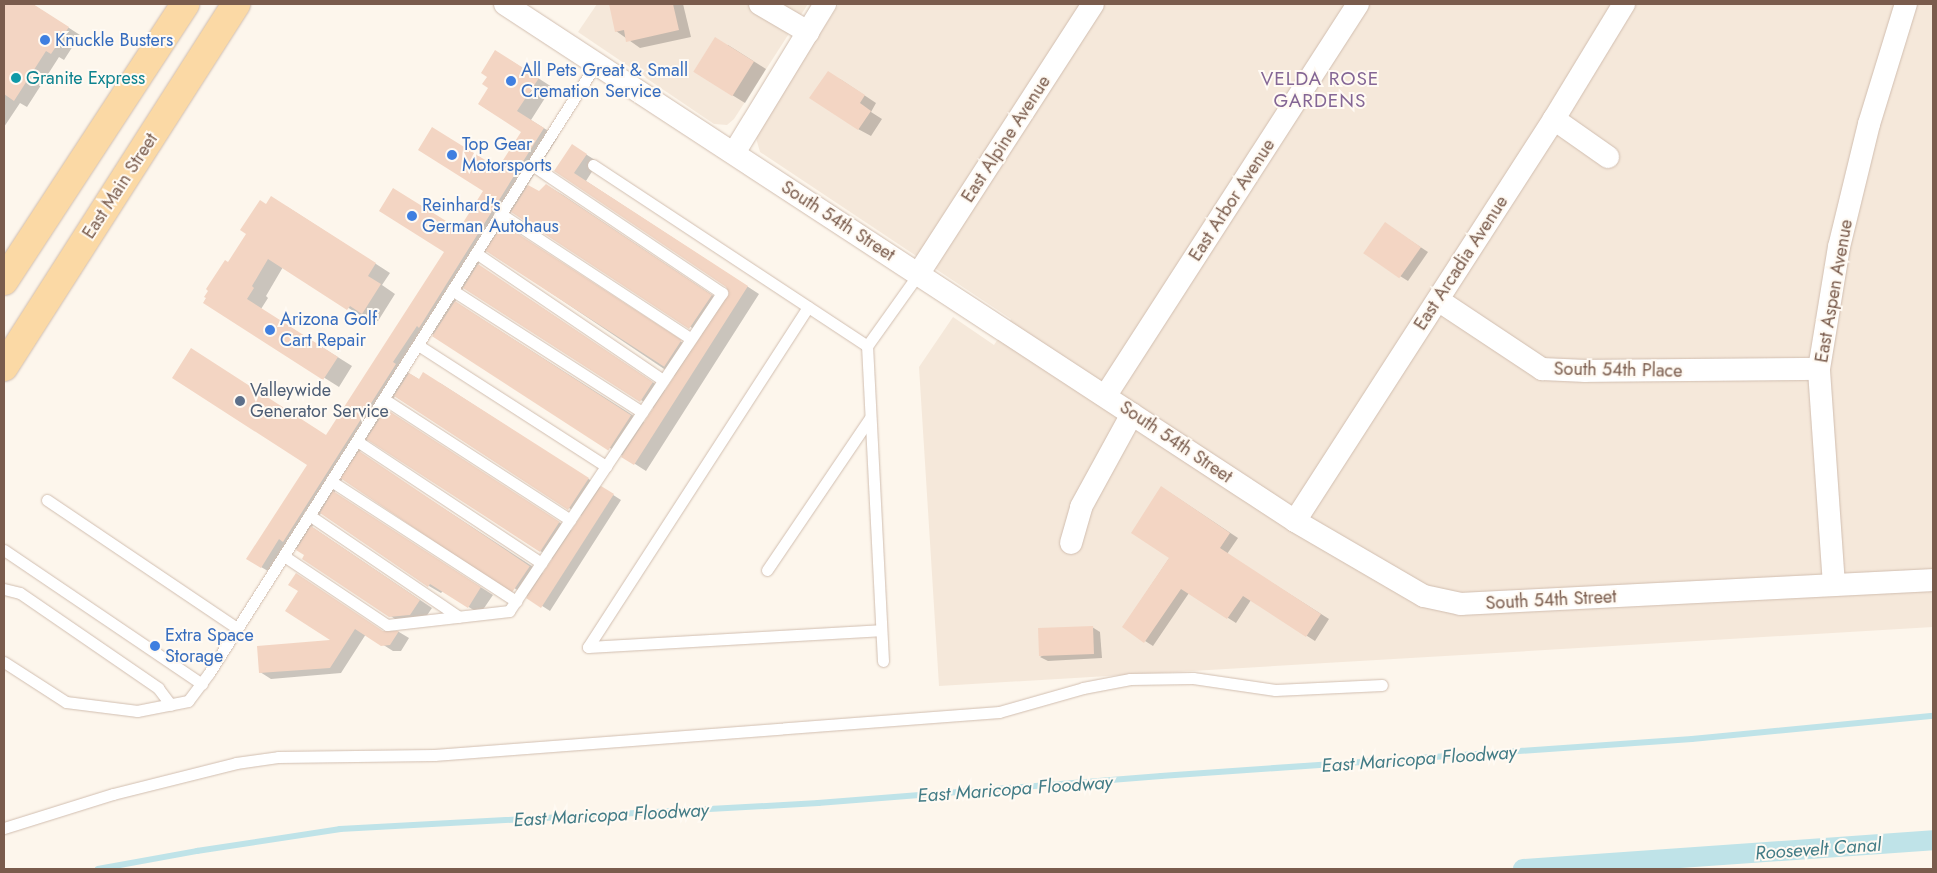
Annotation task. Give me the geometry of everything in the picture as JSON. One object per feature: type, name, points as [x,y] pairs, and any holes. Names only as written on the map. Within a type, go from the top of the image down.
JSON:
[{"type":"main road","points":[[4,281],[185,4]]},
{"type":"main road","name":"East Main Street","points":[[4,368],[236,4]]},
{"type":"street","name":"South 54th Street","points":[[505,4],[1295,521],[1424,596],[1461,604],[1933,580]]},
{"type":"street","points":[[760,4],[808,32]]},
{"type":"street","points":[[734,154],[825,4]]},
{"type":"street","name":"East Alpine Avenue","points":[[919,274],[1093,4]]},
{"type":"street","name":"East Arbor Avenue","points":[[1106,396],[1358,4]]},
{"type":"street","name":"East Arcadia Avenue","points":[[1295,521],[1554,119],[1624,4]]},
{"type":"street","name":"East Aspen Avenue","points":[[1834,586],[1819,369],[1842,237],[1900,5]]},
{"type":"street","points":[[1554,119],[1608,157]]},
{"type":"street","name":"South 54th Place","points":[[1438,300],[1542,369],[1586,371],[1819,369]]},
{"type":"street","points":[[1071,543],[1082,507],[1132,414]]},
{"type":"lane","points":[[4,662],[66,702],[137,711],[188,701],[202,684],[238,628],[596,64]]},
{"type":"lane","points":[[284,556],[387,625],[509,611],[722,293],[532,165]]},
{"type":"lane","points":[[593,165],[867,346]]},
{"type":"lane","points":[[501,214],[691,339]]},
{"type":"lane","points":[[476,252],[664,380]]},
{"type":"lane","points":[[883,661],[867,346],[919,274]]},
{"type":"lane","points":[[452,290],[642,412]]},
{"type":"lane","points":[[808,307],[588,647],[880,630]]},
{"type":"lane","points":[[418,345],[606,466]]},
{"type":"lane","points":[[384,399],[570,520]]},
{"type":"lane","points":[[767,570],[870,418]]},
{"type":"lane","points":[[357,441],[541,563]]},
{"type":"lane","points":[[331,481],[516,601]]},
{"type":"lane","points":[[47,500],[238,628]]},
{"type":"lane","points":[[309,515],[459,616]]},
{"type":"lane","points":[[4,550],[202,684]]},
{"type":"lane","points":[[4,589],[20,593],[142,676],[158,688],[171,705]]},
{"type":"lane","points":[[4,828],[113,794],[236,762],[278,757],[434,755],[999,712],[1083,688],[1130,679],[1193,678],[1275,690],[1382,685]]},
{"type":"shaded area","points":[[597,4],[808,4],[734,119],[727,125],[714,124],[578,32]]},
{"type":"shaded area","points":[[839,4],[1933,4],[1933,627],[939,686],[919,367],[953,317],[994,345],[1011,319],[760,152],[756,138],[761,125]]},
{"type":"building","points":[[4,4],[33,4],[69,27],[51,54],[46,51],[14,101],[4,94]]},
{"type":"building","points":[[609,4],[673,4],[679,30],[626,42],[624,30],[615,32]]},
{"type":"building","points":[[715,37],[754,61],[732,96],[693,72]]},
{"type":"building","points":[[495,50],[539,78],[517,111],[544,128],[419,328],[417,326],[393,362],[396,364],[283,542],[279,539],[261,568],[246,559],[307,465],[172,378],[191,348],[326,435],[444,252],[379,211],[393,188],[459,229],[483,191],[418,150],[432,127],[498,168],[521,132],[478,104],[488,88],[482,84],[487,77],[481,73]]},
{"type":"building","points":[[828,71],[865,95],[860,103],[871,111],[858,130],[809,98]]},
{"type":"building","points":[[572,144],[587,154],[574,173],[748,286],[634,465],[621,457],[729,293],[726,287],[554,171]]},
{"type":"building","points":[[546,184],[712,295],[689,329],[511,212],[528,185],[539,191]]},
{"type":"building","points":[[271,196],[376,263],[368,276],[381,284],[362,314],[350,306],[347,310],[268,259],[252,286],[254,288],[247,299],[338,357],[323,380],[203,303],[208,291],[206,289],[225,260],[228,262],[246,234],[240,230],[260,200],[266,204]]},
{"type":"building","points":[[1385,222],[1421,247],[1399,278],[1363,253]]},
{"type":"building","points":[[503,224],[682,340],[664,367],[486,251]]},
{"type":"building","points":[[478,264],[653,382],[640,402],[463,288]]},
{"type":"building","points":[[455,301],[631,415],[608,451],[432,336]]},
{"type":"building","points":[[423,372],[589,478],[568,510],[394,396],[409,373],[419,379]]},
{"type":"building","points":[[386,409],[560,522],[540,552],[366,439]]},
{"type":"building","points":[[359,451],[530,566],[511,594],[341,478]]},
{"type":"building","points":[[601,486],[614,494],[541,608],[526,598]]},
{"type":"building","points":[[1161,486],[1230,533],[1220,548],[1321,614],[1306,637],[1243,596],[1227,619],[1181,589],[1144,643],[1122,627],[1169,558],[1131,533]]},
{"type":"building","points":[[333,491],[481,587],[468,608],[430,584],[428,587],[320,513]]},
{"type":"building","points":[[311,526],[420,600],[410,615],[389,617],[302,559],[304,555],[296,550]]},
{"type":"building","points":[[296,573],[383,631],[399,631],[390,645],[381,646],[355,629],[330,668],[259,673],[257,646],[330,640],[285,611],[298,591],[288,585]]},
{"type":"building","points":[[1093,626],[1094,654],[1039,656],[1038,628]]},
{"type":"waterway","name":"East Maricopa Floodway","points":[[98,869],[197,851],[340,829],[818,803],[1161,776],[1692,739],[1933,716]]},
{"type":"waterway","name":"Roosevelt Canal","points":[[1523,869],[1933,840]]},
{"type":"place","name":"Knuckle Busters","points":[[45,40]]},
{"type":"place","name":"Granite Express","points":[[16,78]]},
{"type":"place","name":"All Pets Great & Small Cremation Service","points":[[511,81]]},
{"type":"place","name":"Top Gear Motorsports","points":[[452,155]]},
{"type":"place","name":"Reinhard's German Autohaus","points":[[412,216]]},
{"type":"place","name":"Arizona Golf Cart Repair","points":[[270,330]]},
{"type":"place","name":"Valleywide Generator Service","points":[[240,401]]},
{"type":"place","name":"Extra Space Storage","points":[[155,646]]},
{"type":"district","name":"VELDA ROSE GARDENS","points":[[1320,90]]}]
